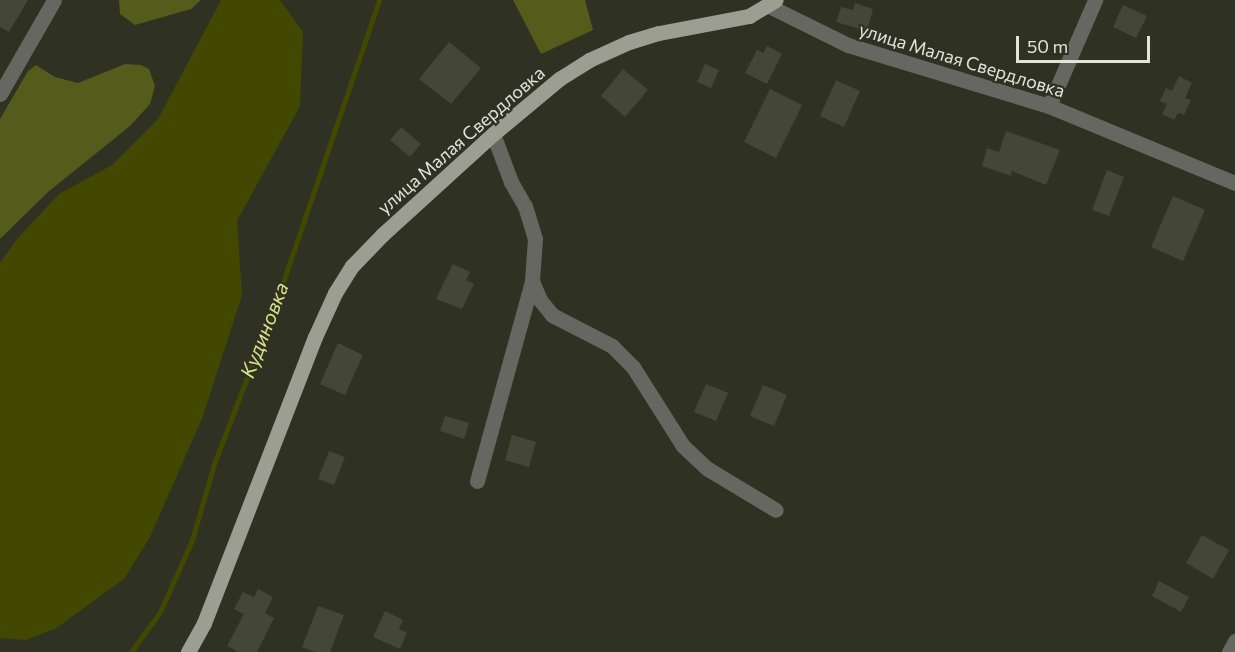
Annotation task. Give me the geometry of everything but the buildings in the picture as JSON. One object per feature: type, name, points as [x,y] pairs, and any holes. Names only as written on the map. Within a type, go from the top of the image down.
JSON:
[{"type":"main road","name":"улица Малая Свердловка","points":[[188,652],[204,623],[315,337],[335,293],[352,266],[382,235],[493,134],[559,79],[589,60],[629,42],[659,33],[749,16],[772,3]]},
{"type":"street","points":[[0,93],[54,0]]},
{"type":"street","points":[[1049,106],[1095,0]]},
{"type":"street","name":"улица Малая Свердловка","points":[[772,3],[848,45],[1049,106],[1235,183]]},
{"type":"street","points":[[477,481],[532,281],[534,239],[525,206],[511,182],[493,134]]},
{"type":"street","points":[[532,281],[540,300],[552,315],[612,346],[633,367],[683,446],[691,454],[717,476],[776,510]]},
{"type":"street","points":[[1229,652],[1235,641]]},
{"type":"shaded area","points":[[119,0],[201,0],[191,9],[135,25],[120,14]]},
{"type":"shaded area","points":[[221,0],[280,0],[303,32],[300,106],[237,221],[242,295],[203,416],[150,537],[124,579],[55,629],[25,640],[0,638],[0,263],[17,239],[59,194],[112,165],[158,119]]},
{"type":"shaded area","points":[[513,0],[585,0],[593,30],[541,54]]},
{"type":"shaded area","points":[[125,64],[141,65],[149,69],[155,86],[150,104],[130,126],[48,192],[0,239],[0,119],[28,71],[36,65],[55,77],[78,83]]},
{"type":"waterway","name":"Кудиновка","points":[[131,652],[160,612],[192,540],[215,461],[279,294],[379,0]]}]
